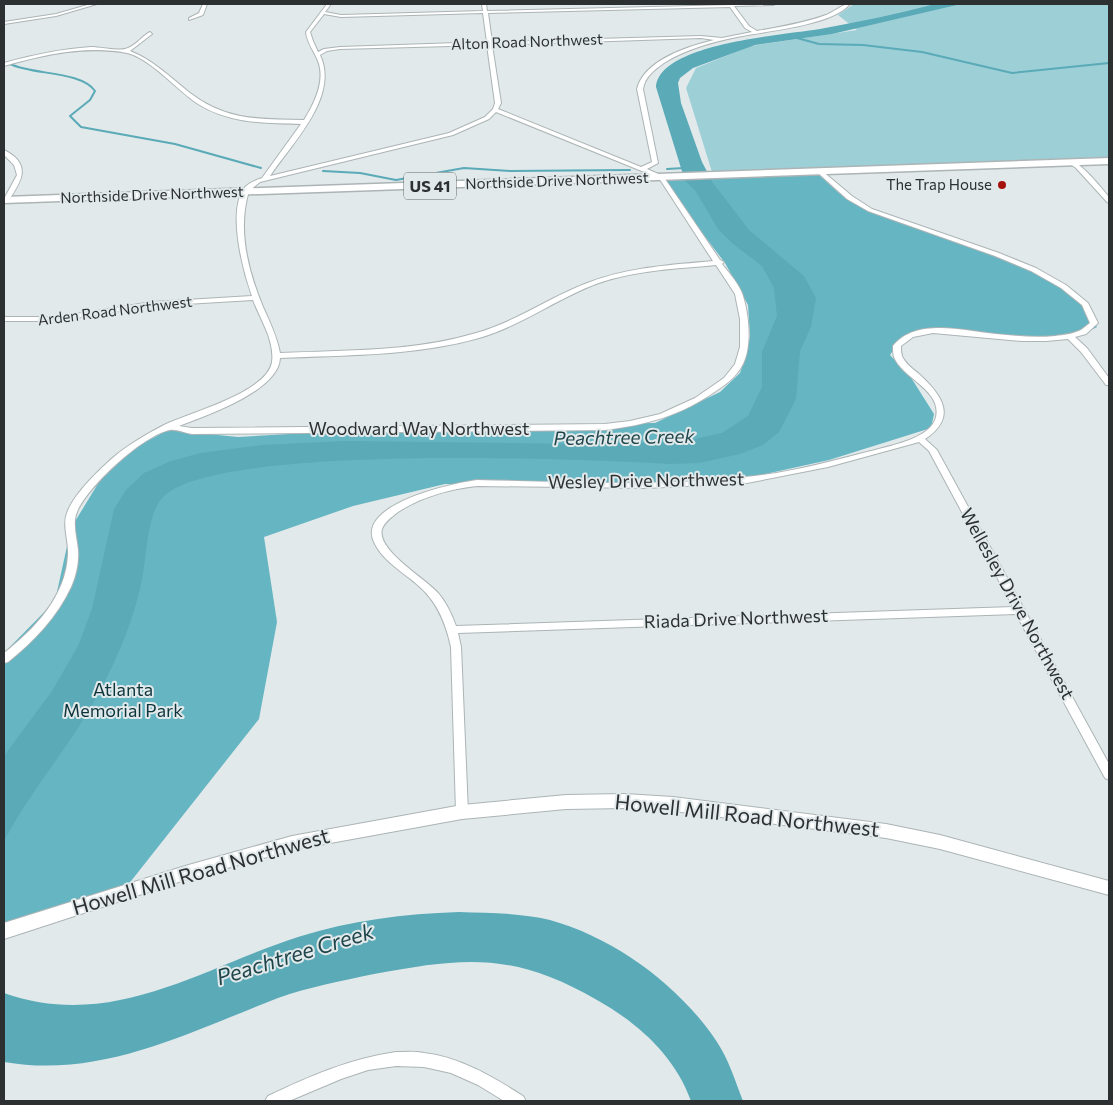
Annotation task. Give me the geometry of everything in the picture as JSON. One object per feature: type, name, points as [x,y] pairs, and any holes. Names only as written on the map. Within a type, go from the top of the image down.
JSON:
[{"type":"main road","name":"Northside Drive Northwest","points":[[5,200],[1109,161]]},
{"type":"main road","points":[[210,194],[265,180],[276,191]]},
{"type":"main road","name":"Howell Mill Road Northwest","points":[[4,931],[185,873],[284,845],[343,832],[462,812],[566,802],[625,801],[672,804],[830,822],[940,842],[1109,888]]},
{"type":"street","points":[[4,22],[56,15],[96,4]]},
{"type":"street","points":[[191,19],[201,14],[205,4]]},
{"type":"street","points":[[265,180],[316,102],[322,85],[323,69],[319,54],[308,32],[329,4]]},
{"type":"street","points":[[4,659],[46,618],[62,595],[71,572],[73,555],[69,521],[76,504],[124,453],[143,440],[257,386],[273,371],[277,356],[256,298],[245,258],[241,222],[245,192],[249,186],[265,180],[451,134],[477,124],[495,110],[498,103],[484,4]]},
{"type":"street","points":[[731,4],[747,28],[756,32]]},
{"type":"street","points":[[324,13],[341,16],[773,4]]},
{"type":"street","points":[[642,169],[655,163],[640,84],[654,68],[670,57],[722,39],[823,17],[844,8],[848,4]]},
{"type":"street","points":[[315,23],[341,16]]},
{"type":"street","points":[[123,52],[132,48],[150,33]]},
{"type":"street","name":"Alton Road Northwest","points":[[314,45],[332,48],[702,37],[722,39]]},
{"type":"street","name":"Alton Road Northwest","points":[[319,54],[332,48]]},
{"type":"street","points":[[4,64],[60,51],[90,49],[123,52],[143,58],[201,103],[219,113],[248,120],[304,122]]},
{"type":"street","points":[[495,110],[661,177]]},
{"type":"street","points":[[4,152],[16,162],[20,170],[19,180],[5,200]]},
{"type":"street","points":[[1071,162],[1078,166],[1109,201]]},
{"type":"street","name":"Wesley Drive Northwest","points":[[462,812],[456,647],[453,630],[446,612],[433,594],[385,554],[380,544],[377,530],[379,521],[386,514],[433,491],[477,483],[668,484],[745,480],[822,467],[920,438],[936,425],[940,408],[932,393],[898,357],[897,346],[906,338],[920,332],[939,331],[1046,340],[1071,338],[1090,330],[1094,323],[1094,317],[1078,299],[1060,285],[1005,257],[898,221],[868,208],[841,192],[819,171]]},
{"type":"street","name":"Woodward Way Northwest","points":[[167,427],[192,431],[585,428],[648,421],[674,412],[709,394],[727,380],[739,364],[744,347],[742,304],[735,284],[661,177]]},
{"type":"street","points":[[277,356],[405,349],[454,342],[502,327],[581,288],[607,278],[643,271],[720,262]]},
{"type":"street","name":"Arden Road Northwest","points":[[4,319],[50,320],[152,304],[256,298]]},
{"type":"street","points":[[1071,338],[1084,350],[1109,383]]},
{"type":"street","name":"Wellesley Drive Northwest","points":[[920,438],[933,450],[1109,774]]},
{"type":"street","name":"Riada Drive Northwest","points":[[453,630],[1020,610]]},
{"type":"street","points":[[272,1101],[309,1084],[362,1064],[394,1057],[426,1058],[461,1068],[518,1101]]},
{"type":"shaded area","points":[[854,4],[1109,4],[1109,157],[712,172],[686,88],[696,68],[751,46],[857,30],[838,15]]},
{"type":"green space","name":"Atlanta Memorial Park","points":[[818,174],[839,193],[871,211],[1032,269],[1076,292],[1097,327],[1073,339],[932,330],[902,337],[890,355],[910,376],[934,414],[931,428],[829,460],[729,482],[445,484],[353,506],[264,537],[277,622],[259,719],[124,890],[4,927],[4,653],[55,601],[71,528],[113,459],[168,430],[238,437],[409,427],[655,423],[720,392],[740,373],[750,336],[748,305],[725,263],[659,176]]},
{"type":"water","points":[[935,4],[961,4],[832,34],[755,45],[693,68],[680,78],[678,83],[681,103],[702,162],[713,183],[749,230],[804,276],[816,298],[811,327],[800,351],[796,399],[779,432],[763,445],[740,454],[699,463],[668,464],[561,459],[402,458],[322,462],[250,469],[194,481],[162,498],[156,507],[149,529],[140,589],[115,661],[88,712],[30,798],[4,841],[4,756],[52,691],[78,646],[92,609],[114,509],[126,490],[144,473],[171,461],[201,453],[262,445],[345,441],[581,444],[681,442],[722,433],[748,416],[762,387],[762,352],[777,316],[774,288],[762,266],[732,243],[718,229],[695,190],[685,181],[656,87],[662,72],[678,60],[700,51],[726,44],[754,38],[820,29]]},
{"type":"water","name":"Peachtree Creek","points":[[459,912],[517,915],[550,920],[574,928],[622,952],[665,984],[702,1021],[725,1056],[743,1101],[691,1101],[675,1069],[665,1055],[641,1030],[627,1019],[567,984],[540,973],[514,966],[488,963],[436,964],[374,974],[313,987],[278,998],[178,1038],[110,1058],[76,1064],[40,1066],[4,1062],[4,993],[44,1003],[82,1005],[118,1000],[190,979],[261,950],[318,931],[378,919],[418,914]]},
{"type":"waterway","points":[[797,38],[819,44],[863,45],[922,52],[1012,73],[1109,63]]},
{"type":"waterway","points":[[10,64],[79,80],[95,91],[90,100],[70,116],[81,127],[175,144],[261,168]]},
{"type":"waterway","points":[[323,171],[360,173],[396,180],[464,168],[510,171],[630,170]]},
{"type":"waterway","points":[[667,169],[684,168]]},
{"type":"place","name":"The Trap House","points":[[1002,185]]}]
